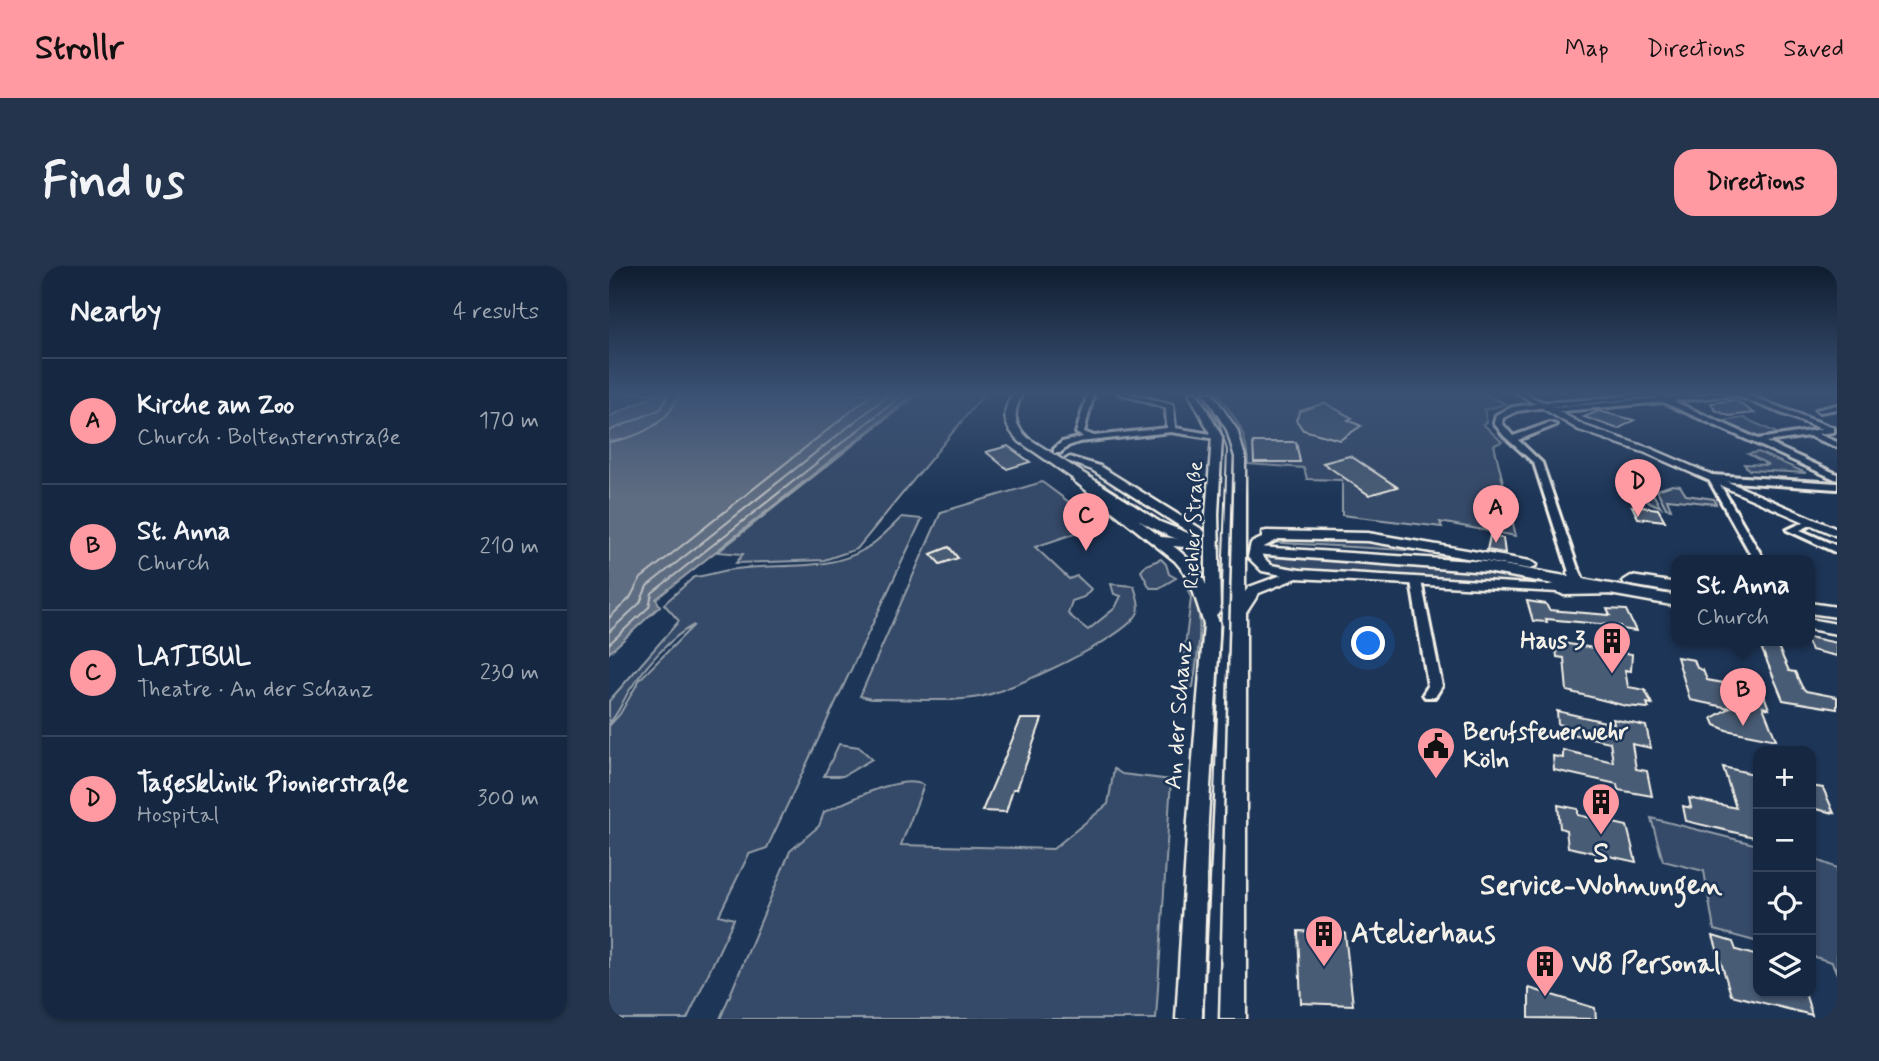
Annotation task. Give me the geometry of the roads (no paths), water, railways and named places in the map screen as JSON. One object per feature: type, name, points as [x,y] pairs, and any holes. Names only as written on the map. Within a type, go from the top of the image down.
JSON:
[{"type":"main road","name":"An der Schanz","points":[[1020,428],[1032,446],[1075,475],[1160,541],[1196,577],[1212,624],[1198,820],[1189,1019]]},
{"type":"main road","points":[[1023,428],[1157,517],[1189,531],[1197,529],[1195,540],[1185,544],[1160,541]]},
{"type":"main road","name":"Riehler Straße","points":[[1212,428],[1217,437],[1212,514],[1212,624]]},
{"type":"main road","name":"Riehler Straße","points":[[1231,428],[1240,449],[1239,612]]},
{"type":"main road","points":[[1032,446],[1038,442],[1052,448]]},
{"type":"main road","name":"An der Schanz","points":[[1075,475],[1091,482],[1155,525],[1189,531]]},
{"type":"main road","points":[[1189,531],[1212,514]]},
{"type":"main road","points":[[1240,534],[1368,537],[1529,565],[1620,590],[1671,600]]},
{"type":"main road","points":[[1277,535],[1256,547],[1255,557],[1267,568],[1300,574],[1589,593],[1620,590]]},
{"type":"main road","points":[[1529,565],[1472,558],[1261,548],[1463,564],[1671,586]]},
{"type":"main road","points":[[1233,1019],[1239,612],[1254,590],[1279,578],[1300,574]]},
{"type":"main road","points":[[1548,589],[1574,586],[1576,577]]},
{"type":"main road","points":[[1815,619],[1837,612]]},
{"type":"main road","points":[[1815,622],[1837,629]]},
{"type":"street","points":[[1081,428],[1080,433],[1092,438]]},
{"type":"street","points":[[1502,428],[1531,453],[1538,463],[1576,577]]},
{"type":"street","points":[[1512,439],[1544,428]]},
{"type":"street","points":[[1582,428],[1714,483],[1730,486],[1837,533]]},
{"type":"street","points":[[1734,428],[1837,477]]},
{"type":"street","points":[[1052,448],[1092,438],[1171,430],[1217,437]]},
{"type":"street","points":[[1759,441],[1834,430]]},
{"type":"street","points":[[1811,434],[1837,445]]},
{"type":"street","points":[[1714,483],[1837,486]]},
{"type":"street","points":[[1714,483],[1756,555]]},
{"type":"street","points":[[1810,522],[1792,530],[1837,550]]},
{"type":"street","points":[[1416,581],[1435,686],[1430,694]]},
{"type":"water","points":[[609,428],[872,428],[656,599],[660,606],[609,653]]},
{"type":"tunnel","points":[[1188,538],[1259,551]]},
{"type":"tram line","points":[[1214,795],[1227,450],[1221,428]]},
{"type":"tram line","points":[[1203,1019],[1214,793]]},
{"type":"place","name":"Tagesklinik Pionierstraße","points":[[1638,517]]},
{"type":"place","name":"Kirche am Zoo","points":[[1496,543]]},
{"type":"place","name":"LATIBUL","points":[[1086,551]]},
{"type":"place","name":"Haus 3","points":[[1612,675]]},
{"type":"place","name":"St. Anna","points":[[1743,726]]},
{"type":"place","name":"Berufsfeuerwehr Köln","points":[[1436,780]]},
{"type":"place","name":"S Service-Wohnungen","points":[[1601,836]]},
{"type":"place","name":"Atelierhaus","points":[[1324,968]]},
{"type":"place","name":"W8 Personal","points":[[1545,998]]}]
